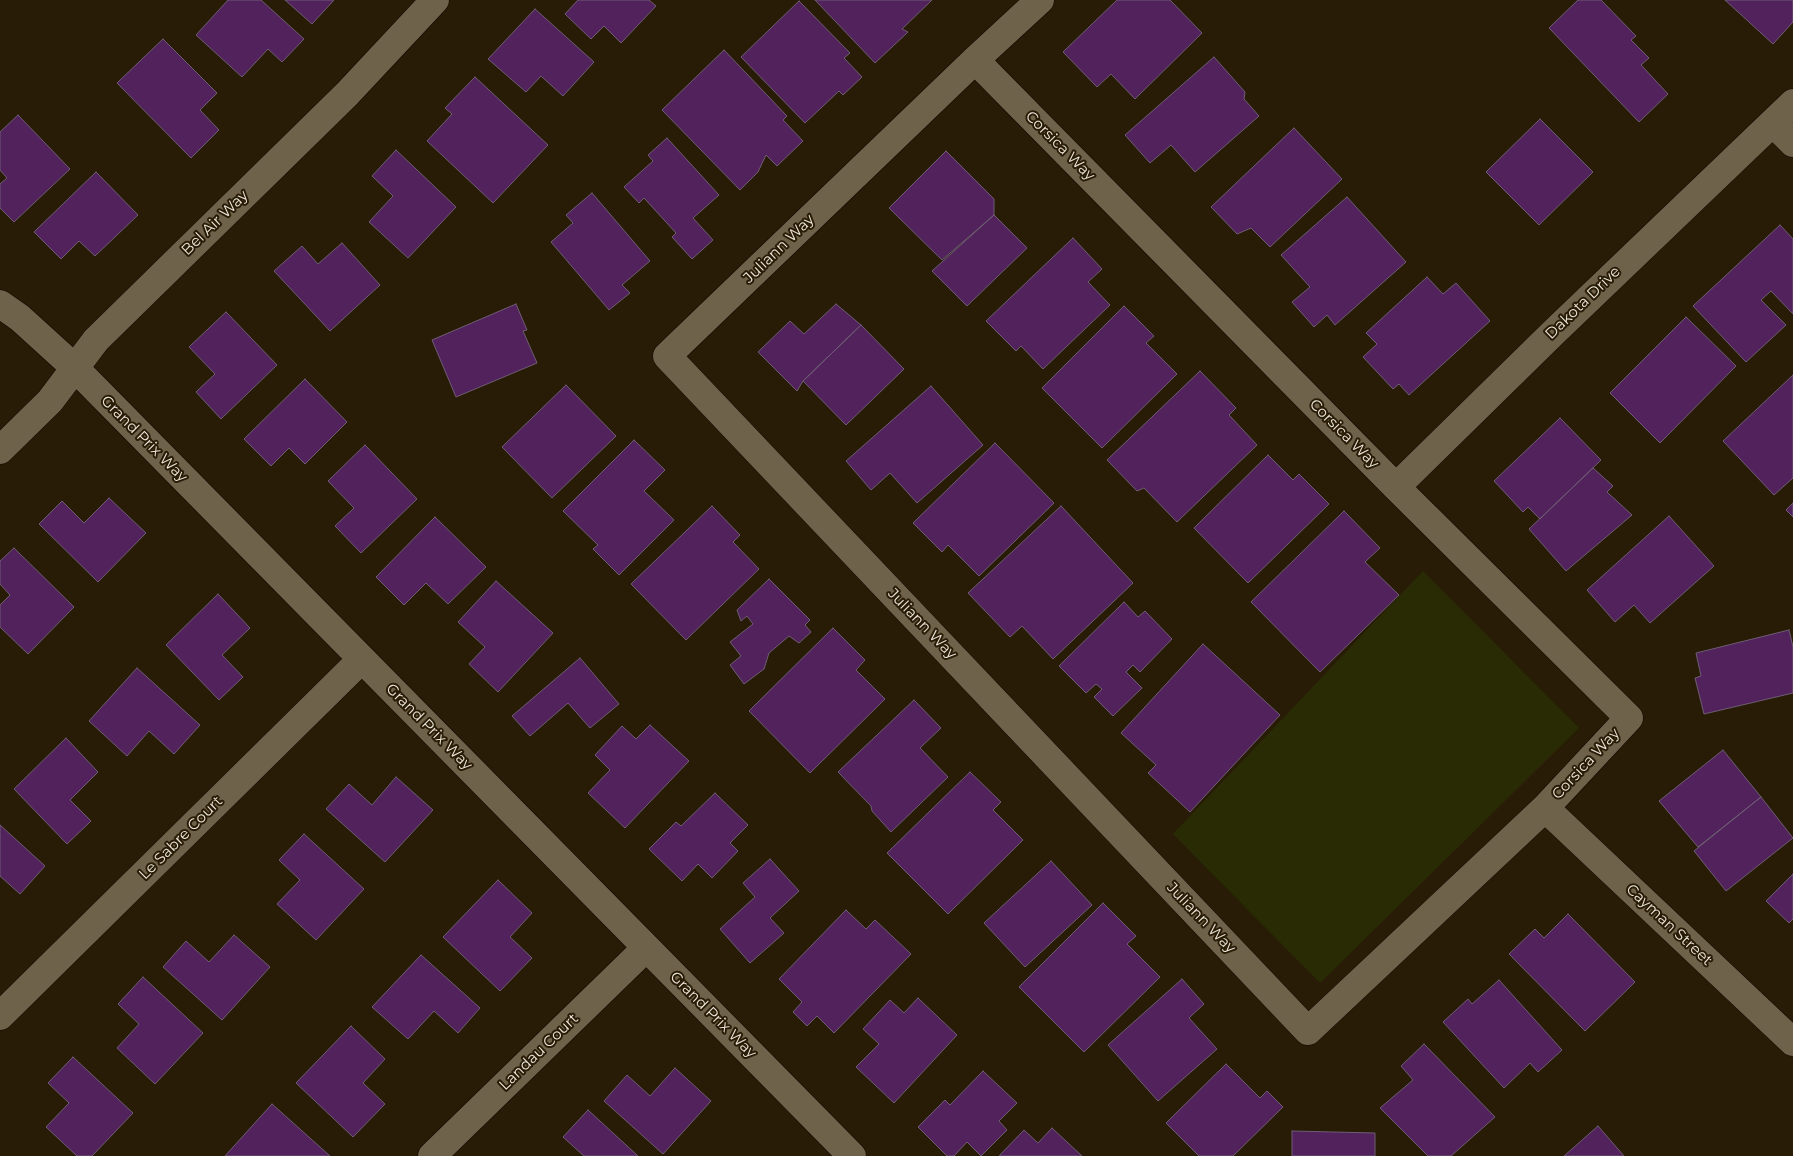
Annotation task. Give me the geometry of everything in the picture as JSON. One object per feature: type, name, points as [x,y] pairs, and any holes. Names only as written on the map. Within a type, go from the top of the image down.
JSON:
[{"type":"street","name":"Bel Air Way","points":[[0,450],[50,401],[96,340],[347,94],[434,0]]},
{"type":"street","name":"Juliann Way","points":[[1040,0],[667,356],[1308,1031],[1544,808]]},
{"type":"street","name":"Corsica Way","points":[[975,60],[1396,487],[1629,718],[1544,808]]},
{"type":"street","name":"Dakota Drive","points":[[1396,487],[1553,332],[1793,103]]},
{"type":"street","points":[[1773,122],[1793,143]]},
{"type":"street","name":"Grand Prix Way","points":[[0,304],[20,318],[75,368],[852,1156]]},
{"type":"street","name":"Le Sabre Court","points":[[0,1016],[362,659]]},
{"type":"street","name":"Cayman Street","points":[[1544,808],[1793,1042]]},
{"type":"street","name":"Landau Court","points":[[432,1156],[646,948]]},
{"type":"green space","points":[[1423,571],[1579,728],[1320,983],[1173,834]]},
{"type":"building","points":[[228,0],[261,0],[304,39],[282,62],[268,49],[242,77],[196,35]]},
{"type":"building","points":[[285,0],[334,0],[312,24]]},
{"type":"building","points":[[578,0],[649,0],[656,6],[621,43],[604,26],[591,39],[565,14]]},
{"type":"building","points":[[815,0],[932,0],[902,29],[908,32],[875,63]]},
{"type":"building","points":[[1117,0],[1170,0],[1202,33],[1135,99],[1111,74],[1097,87],[1063,52]]},
{"type":"building","points":[[1578,0],[1601,0],[1636,36],[1631,40],[1649,58],[1641,65],[1668,94],[1639,122],[1549,28]]},
{"type":"building","points":[[1725,0],[1793,0],[1793,22],[1773,44]]},
{"type":"building","points":[[799,1],[850,53],[844,58],[862,77],[843,95],[839,91],[805,123],[741,57]]},
{"type":"building","points":[[535,9],[594,62],[563,96],[541,76],[526,92],[488,59]]},
{"type":"building","points":[[163,39],[217,93],[200,110],[219,130],[191,158],[117,83]]},
{"type":"building","points":[[724,50],[787,116],[783,120],[803,141],[777,166],[766,155],[758,172],[740,190],[662,110]]},
{"type":"building","points":[[1214,57],[1245,92],[1244,99],[1259,116],[1195,172],[1171,145],[1150,163],[1125,135]]},
{"type":"building","points":[[475,77],[548,145],[493,203],[427,141],[452,114],[445,108]]},
{"type":"building","points":[[18,115],[70,169],[14,222],[0,208],[0,184],[7,178],[0,170],[0,132]]},
{"type":"building","points":[[1540,119],[1593,172],[1539,225],[1486,172]]},
{"type":"building","points":[[1294,128],[1342,179],[1270,247],[1251,228],[1237,234],[1211,207]]},
{"type":"building","points":[[667,138],[719,195],[693,218],[713,240],[692,259],[672,237],[676,233],[644,198],[639,203],[624,187],[653,161],[648,155]]},
{"type":"building","points":[[396,150],[456,207],[408,258],[369,222],[393,196],[372,176]]},
{"type":"building","points":[[946,151],[994,199],[994,215],[942,260],[889,208]]},
{"type":"building","points":[[96,172],[138,215],[95,256],[79,241],[61,259],[34,232]]},
{"type":"building","points":[[592,193],[650,261],[622,285],[630,293],[609,310],[551,242],[573,223],[566,215]]},
{"type":"building","points":[[1347,197],[1406,262],[1335,325],[1327,315],[1314,327],[1292,302],[1310,287],[1281,255]]},
{"type":"building","points":[[994,215],[1027,248],[967,306],[932,271]]},
{"type":"building","points":[[1780,225],[1793,239],[1793,314],[1771,291],[1761,300],[1786,325],[1746,362],[1693,306]]},
{"type":"building","points":[[1073,238],[1102,269],[1088,282],[1110,305],[1043,369],[1021,346],[1016,351],[986,321]]},
{"type":"building","points":[[342,243],[380,285],[330,331],[274,271],[302,246],[318,264]]},
{"type":"building","points":[[1427,277],[1443,294],[1456,283],[1490,321],[1409,395],[1399,384],[1393,389],[1363,357],[1377,344],[1366,333]]},
{"type":"building","points":[[516,304],[527,330],[523,331],[537,363],[456,397],[432,340]]},
{"type":"building","points":[[836,304],[861,325],[803,381],[797,391],[758,352],[790,321],[804,334]]},
{"type":"building","points":[[1124,306],[1154,336],[1146,343],[1177,374],[1102,448],[1042,388]]},
{"type":"building","points":[[226,312],[277,365],[221,419],[196,392],[215,374],[189,347]]},
{"type":"building","points":[[1686,317],[1736,366],[1660,443],[1610,393]]},
{"type":"building","points":[[861,325],[904,369],[846,425],[803,381]]},
{"type":"building","points":[[1200,371],[1236,408],[1229,415],[1257,445],[1177,522],[1144,488],[1137,491],[1107,460]]},
{"type":"building","points":[[1793,375],[1793,478],[1774,495],[1723,441]]},
{"type":"building","points":[[305,379],[347,422],[305,464],[289,448],[271,466],[244,439]]},
{"type":"building","points":[[566,385],[616,436],[552,498],[502,447]]},
{"type":"building","points":[[931,386],[983,445],[917,503],[890,473],[871,490],[846,461]]},
{"type":"building","points":[[1560,418],[1601,460],[1540,519],[1528,507],[1523,512],[1494,481]]},
{"type":"building","points":[[634,440],[665,470],[644,491],[674,520],[619,575],[593,549],[598,545],[563,511]]},
{"type":"building","points":[[995,443],[1054,503],[979,576],[948,545],[942,552],[913,523]]},
{"type":"building","points":[[365,445],[417,499],[361,553],[335,526],[354,508],[328,481]]},
{"type":"building","points":[[1268,455],[1293,480],[1299,474],[1329,504],[1248,583],[1194,528]]},
{"type":"building","points":[[1593,468],[1613,486],[1607,492],[1632,515],[1566,571],[1529,529]]},
{"type":"building","points":[[109,498],[146,533],[98,582],[39,524],[62,501],[84,523]]},
{"type":"building","points":[[1793,503],[1793,517],[1786,510]]},
{"type":"building","points":[[712,506],[740,535],[733,542],[759,569],[686,640],[631,584]]},
{"type":"building","points":[[1061,506],[1133,583],[1053,659],[1022,626],[1010,637],[968,593]]},
{"type":"building","points":[[1344,511],[1380,548],[1365,562],[1399,595],[1320,672],[1251,602]]},
{"type":"building","points":[[1669,516],[1714,566],[1650,623],[1634,605],[1615,622],[1587,590]]},
{"type":"building","points":[[435,517],[486,567],[448,604],[426,583],[404,605],[376,577]]},
{"type":"building","points":[[14,548],[74,607],[28,654],[0,627],[0,605],[10,595],[0,584],[0,561]]},
{"type":"building","points":[[769,579],[810,620],[805,625],[811,632],[799,643],[789,636],[769,653],[764,669],[744,684],[730,665],[741,656],[730,642],[753,624],[747,616],[741,621],[737,610]]},
{"type":"building","points":[[496,581],[553,633],[498,692],[469,664],[485,647],[458,622]]},
{"type":"building","points":[[218,594],[250,628],[222,655],[243,677],[219,700],[166,645]]},
{"type":"building","points":[[1124,602],[1138,617],[1145,611],[1172,639],[1140,672],[1133,665],[1126,672],[1142,688],[1113,716],[1094,697],[1102,689],[1096,684],[1086,693],[1059,666]]},
{"type":"building","points":[[833,628],[865,660],[856,670],[885,699],[810,773],[749,711]]},
{"type":"building","points":[[1789,630],[1793,647],[1793,693],[1704,714],[1695,678],[1701,676],[1696,653]]},
{"type":"building","points":[[1203,644],[1280,715],[1190,812],[1148,773],[1156,765],[1121,733]]},
{"type":"building","points":[[580,658],[619,704],[590,728],[568,703],[530,736],[512,716]]},
{"type":"building","points":[[137,668],[200,725],[174,754],[149,731],[127,756],[89,721]]},
{"type":"building","points":[[914,700],[941,728],[920,748],[948,777],[891,832],[872,811],[871,806],[838,772]]},
{"type":"building","points":[[650,725],[689,761],[625,828],[588,793],[610,770],[595,755],[622,726],[636,739]]},
{"type":"building","points":[[66,738],[98,772],[70,800],[91,821],[67,844],[14,789]]},
{"type":"building","points":[[1723,750],[1761,797],[1698,847],[1659,801]]},
{"type":"building","points":[[970,772],[1001,802],[993,810],[1023,840],[948,914],[887,853]]},
{"type":"building","points":[[396,777],[433,810],[385,862],[326,809],[349,784],[372,805]]},
{"type":"building","points":[[715,793],[748,825],[730,843],[738,851],[712,878],[698,864],[682,881],[649,849],[676,822],[681,826]]},
{"type":"building","points":[[1761,797],[1793,838],[1726,891],[1694,851]]},
{"type":"building","points":[[0,825],[45,866],[20,894],[0,876]]},
{"type":"building","points":[[304,834],[364,889],[316,940],[277,904],[300,880],[279,860]]},
{"type":"building","points":[[770,859],[799,891],[770,918],[784,933],[750,963],[720,929],[755,897],[743,883]]},
{"type":"building","points":[[1051,861],[1092,905],[1025,967],[984,923]]},
{"type":"building","points":[[1793,874],[1793,919],[1789,923],[1766,901]]},
{"type":"building","points":[[498,880],[532,913],[510,937],[532,958],[500,991],[443,937]]},
{"type":"building","points":[[1103,903],[1136,936],[1127,944],[1160,977],[1084,1052],[1019,987]]},
{"type":"building","points":[[846,910],[866,929],[875,920],[911,954],[834,1033],[817,1016],[807,1026],[793,1012],[802,1002],[779,979]]},
{"type":"building","points":[[1568,914],[1635,982],[1585,1031],[1509,954],[1535,929],[1544,938]]},
{"type":"building","points":[[234,935],[270,967],[222,1020],[163,967],[186,941],[209,962]]},
{"type":"building","points":[[421,955],[480,1008],[458,1033],[434,1011],[408,1039],[372,1007]]},
{"type":"building","points":[[143,977],[203,1033],[155,1084],[117,1048],[139,1024],[118,1004]]},
{"type":"building","points":[[1182,979],[1204,1004],[1189,1018],[1217,1049],[1158,1101],[1108,1045]]},
{"type":"building","points":[[1499,980],[1562,1050],[1538,1072],[1530,1063],[1504,1088],[1443,1022],[1468,999],[1472,1004]]},
{"type":"building","points":[[918,998],[957,1035],[894,1103],[856,1067],[879,1044],[863,1029],[890,1000],[904,1013]]},
{"type":"building","points":[[351,1026],[385,1059],[363,1083],[385,1104],[353,1137],[296,1083]]},
{"type":"building","points":[[1424,1044],[1495,1117],[1451,1156],[1428,1156],[1380,1108],[1413,1080],[1401,1066]]},
{"type":"building","points":[[73,1057],[133,1113],[92,1156],[77,1156],[46,1127],[69,1103],[48,1083]]},
{"type":"building","points":[[1226,1064],[1260,1098],[1267,1091],[1283,1107],[1233,1156],[1199,1156],[1166,1123]]},
{"type":"building","points":[[675,1068],[711,1101],[663,1154],[604,1101],[627,1075],[650,1096]]},
{"type":"building","points":[[983,1071],[1017,1103],[999,1121],[1007,1130],[981,1156],[967,1142],[954,1156],[947,1156],[918,1127],[945,1100],[950,1105]]},
{"type":"building","points":[[272,1104],[330,1156],[225,1156]]},
{"type":"building","points":[[588,1110],[638,1156],[584,1156],[563,1137]]},
{"type":"building","points":[[1598,1126],[1624,1156],[1564,1156]]},
{"type":"building","points":[[1052,1128],[1082,1156],[999,1156],[1024,1130],[1038,1143]]},
{"type":"building","points":[[1292,1131],[1375,1133],[1375,1156],[1292,1156]]}]
